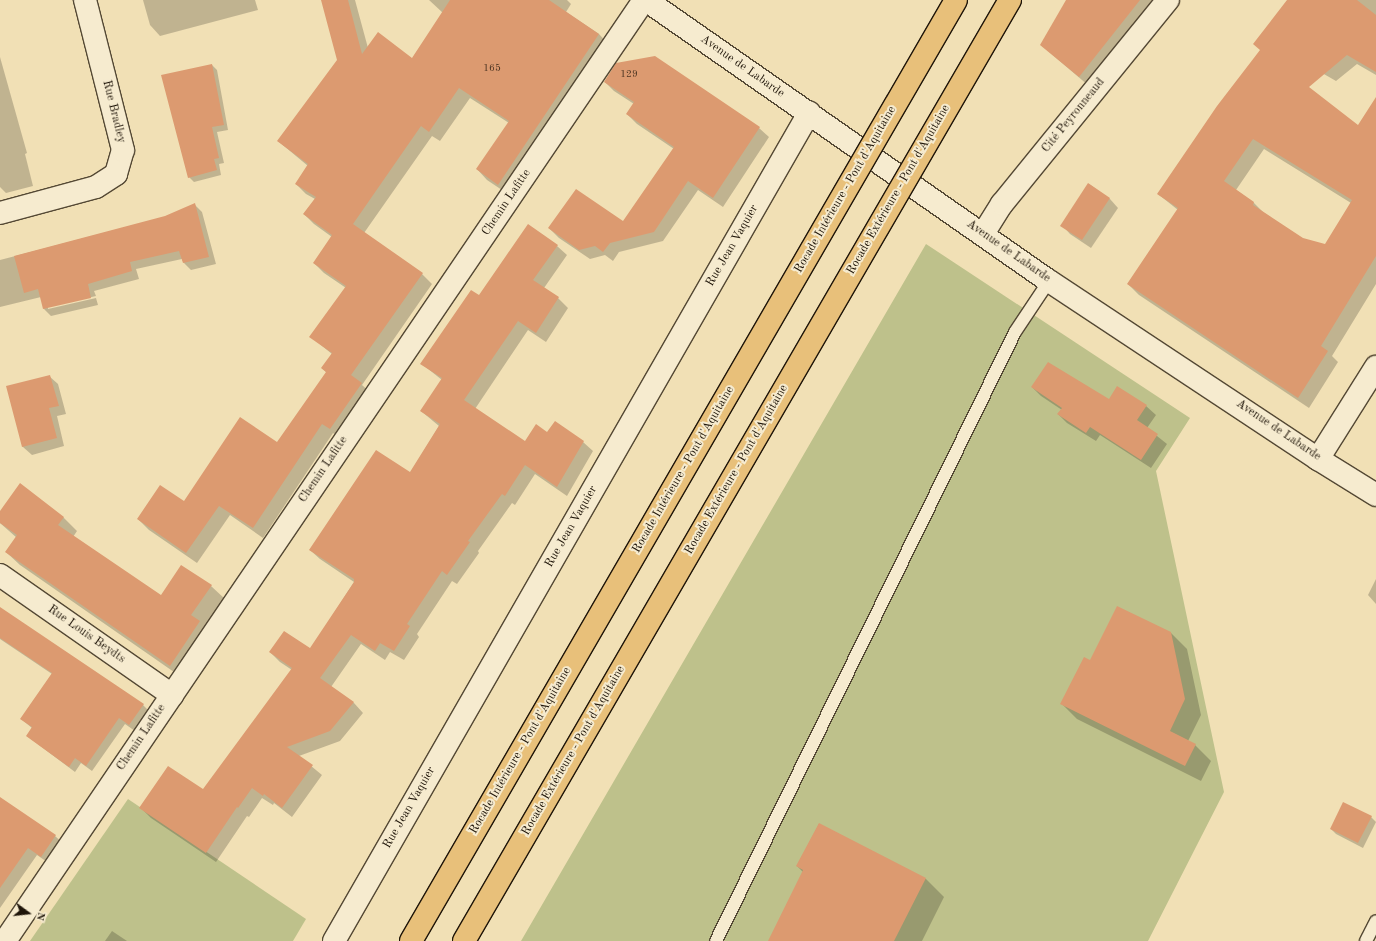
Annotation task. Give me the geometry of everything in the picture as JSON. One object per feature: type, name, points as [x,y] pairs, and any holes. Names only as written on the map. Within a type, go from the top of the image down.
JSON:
[{"type":"highway","name":"Rocade Intérieure - Pont d'Aquitaine","points":[[411,941],[956,0]]},
{"type":"highway","name":"Rocade Extérieure - Pont d'Aquitaine","points":[[464,941],[1010,0]]},
{"type":"street","name":"Rue Bradley","points":[[0,213],[96,187],[116,174],[122,150],[85,0]]},
{"type":"street","name":"Avenue de Labarde","points":[[645,0],[1050,281],[1318,459],[1376,495]]},
{"type":"street","name":"Chemin Lafitte","points":[[4,941],[645,0]]},
{"type":"street","name":"Cité Peyronneaud","points":[[983,234],[1002,204],[1168,0]]},
{"type":"street","name":"Rue Jean Vaquier","points":[[334,941],[809,113]]},
{"type":"street","points":[[1318,459],[1376,366]]},
{"type":"street","name":"Rue Louis Beydts","points":[[0,575],[172,695]]},
{"type":"lane","points":[[716,941],[1015,332],[1050,281]]},
{"type":"lane","points":[[1366,941],[1376,921]]},
{"type":"green space","points":[[926,244],[1190,418],[1156,471],[1224,792],[1148,941],[521,941]]},
{"type":"green space","points":[[128,799],[306,919],[293,941],[30,941]]},
{"type":"building","points":[[321,0],[348,0],[362,54],[378,32],[412,58],[450,0],[549,0],[599,34],[498,185],[476,169],[509,121],[459,88],[429,132],[421,126],[353,224],[423,273],[351,375],[362,383],[330,429],[322,424],[253,528],[219,506],[186,553],[137,519],[160,485],[184,501],[240,417],[277,442],[326,372],[321,368],[332,353],[309,337],[346,286],[313,263],[332,235],[303,214],[316,197],[295,184],[308,164],[277,141],[337,60]]},
{"type":"building","points":[[1066,0],[1140,0],[1079,77],[1040,45]]},
{"type":"building","points":[[1287,0],[1357,0],[1376,15],[1376,72],[1347,55],[1309,87],[1358,125],[1376,97],[1376,256],[1321,346],[1328,351],[1298,398],[1127,284],[1178,208],[1157,194],[1217,106],[1260,50],[1253,44]],"holes":[[[1253,139],[1352,200],[1325,244],[1303,238],[1253,205],[1254,202],[1224,181]]]},
{"type":"building","points":[[655,56],[760,127],[713,198],[688,181],[654,232],[610,243],[603,252],[595,246],[579,250],[548,228],[576,189],[623,221],[674,147],[626,114],[634,102],[604,82],[616,63]]},
{"type":"building","points":[[212,64],[224,125],[212,127],[219,158],[214,159],[217,170],[188,178],[161,75]]},
{"type":"building","points":[[1088,183],[1110,198],[1082,240],[1060,226]]},
{"type":"building","points":[[195,203],[209,257],[183,263],[179,251],[130,262],[132,271],[88,284],[91,298],[43,309],[38,289],[24,293],[14,256],[165,216]]},
{"type":"building","points":[[528,224],[558,245],[533,280],[559,297],[536,333],[518,321],[464,400],[525,441],[536,424],[547,432],[555,421],[584,441],[557,487],[525,465],[505,496],[502,494],[468,541],[470,542],[447,575],[442,571],[407,624],[410,626],[394,651],[380,643],[375,651],[351,635],[320,678],[354,702],[330,731],[287,747],[313,765],[282,808],[264,794],[263,796],[252,788],[238,808],[237,807],[206,853],[139,808],[168,766],[203,789],[292,668],[269,652],[284,631],[310,648],[354,582],[354,579],[309,550],[376,450],[410,472],[440,424],[420,411],[442,378],[420,364],[471,290],[479,295]]},
{"type":"building","points":[[1048,362],[1109,399],[1117,386],[1147,405],[1137,420],[1158,434],[1141,460],[1090,427],[1086,433],[1057,414],[1062,408],[1031,387]]},
{"type":"building","points":[[50,375],[59,406],[49,408],[57,438],[22,447],[6,386]]},
{"type":"building","points":[[20,483],[64,517],[58,525],[161,595],[181,565],[212,585],[191,615],[200,621],[170,666],[5,552],[17,535],[0,523],[0,511]]},
{"type":"building","points":[[1117,606],[1171,632],[1185,699],[1170,731],[1196,744],[1185,766],[1060,704],[1084,657],[1090,660]]},
{"type":"building","points":[[0,607],[144,704],[129,725],[119,718],[86,766],[75,758],[69,767],[26,736],[32,727],[20,719],[52,673],[0,638]]},
{"type":"building","points":[[0,797],[56,835],[41,857],[28,848],[0,888]]},
{"type":"building","points":[[1343,802],[1372,816],[1358,843],[1330,829]]},
{"type":"building","points":[[819,823],[926,878],[894,941],[768,941],[803,870],[796,866]]}]
